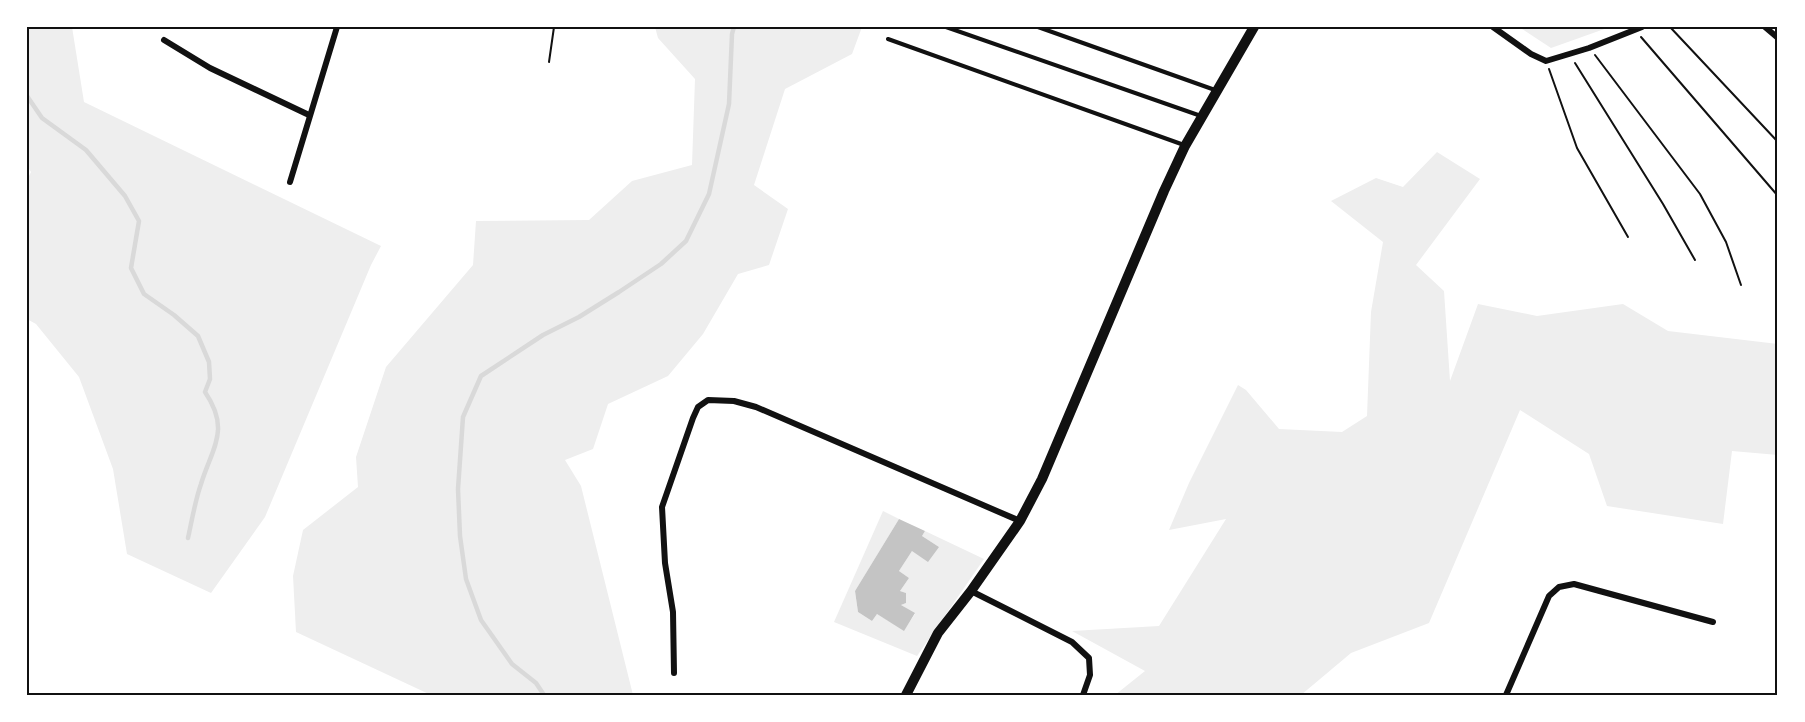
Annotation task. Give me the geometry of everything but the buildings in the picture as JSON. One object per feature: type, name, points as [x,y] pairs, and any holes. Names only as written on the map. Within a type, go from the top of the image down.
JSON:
[{"type":"main road","points":[[906,695],[938,633],[971,591],[1020,521],[1042,479],[1185,146],[1254,27]]},
{"type":"street","points":[[290,182],[337,27]]},
{"type":"street","points":[[1493,27],[1531,54],[1546,61],[1589,48],[1642,27]]},
{"type":"street","points":[[1765,27],[1778,38]]},
{"type":"street","points":[[164,40],[210,68],[309,115]]},
{"type":"street","points":[[674,673],[673,612],[665,563],[662,507],[693,418],[698,408],[708,400],[734,401],[756,407],[1020,521]]},
{"type":"street","points":[[1506,695],[1549,596],[1559,587],[1574,584],[1713,622]]},
{"type":"street","points":[[971,591],[1072,642],[1089,657],[1090,675],[1083,695]]},
{"type":"lane","points":[[946,27],[1202,117]]},
{"type":"lane","points":[[1038,27],[1216,90]]},
{"type":"lane","points":[[888,39],[1185,146]]},
{"type":"path","points":[[549,62],[554,27]]},
{"type":"path","points":[[1670,27],[1778,142]]},
{"type":"path","points":[[1634,30],[1778,196]]},
{"type":"path","points":[[1589,48],[1700,194],[1726,242],[1741,285]]},
{"type":"path","points":[[1570,54],[1695,260]]},
{"type":"path","points":[[1546,61],[1577,148],[1628,237]]},
{"type":"shaded area","points":[[27,27],[72,27],[84,102],[381,246],[265,517],[211,593],[127,554],[113,469],[79,377],[36,324],[27,319],[27,180],[31,172],[27,166]]},
{"type":"shaded area","points":[[655,27],[862,27],[852,54],[785,89],[754,185],[788,209],[769,265],[738,274],[703,334],[668,376],[608,404],[593,449],[565,460],[581,486],[633,695],[431,695],[296,632],[293,576],[303,530],[358,487],[356,457],[386,367],[473,265],[476,221],[589,220],[632,181],[692,165],[695,79],[658,38]]},
{"type":"shaded area","points":[[1519,27],[1610,27],[1551,48]]},
{"type":"shaded area","points":[[1437,152],[1480,179],[1416,265],[1444,291],[1450,381],[1478,304],[1537,316],[1623,304],[1668,331],[1778,344],[1778,455],[1732,451],[1723,524],[1607,506],[1589,454],[1520,410],[1429,623],[1351,653],[1301,695],[1115,695],[1145,671],[1072,631],[1159,626],[1226,519],[1169,530],[1189,483],[1238,385],[1246,390],[1279,429],[1342,432],[1367,416],[1371,312],[1383,242],[1331,201],[1376,178],[1403,187]]},
{"type":"shaded area","points":[[883,511],[899,519],[855,591],[858,612],[872,621],[877,614],[904,630],[915,614],[901,605],[906,603],[906,593],[900,591],[909,578],[899,571],[912,551],[939,547],[922,536],[925,531],[984,559],[917,656],[834,622]]},
{"type":"waterway","points":[[544,695],[536,683],[512,664],[481,620],[466,579],[460,536],[458,489],[463,417],[481,376],[543,335],[579,317],[619,292],[661,264],[686,241],[709,194],[729,104],[734,27]]},
{"type":"waterway","points":[[27,96],[42,118],[86,150],[125,196],[139,221],[131,268],[144,294],[174,315],[198,336],[209,362],[210,379],[205,392],[217,417],[217,439],[199,490],[188,538]]}]
